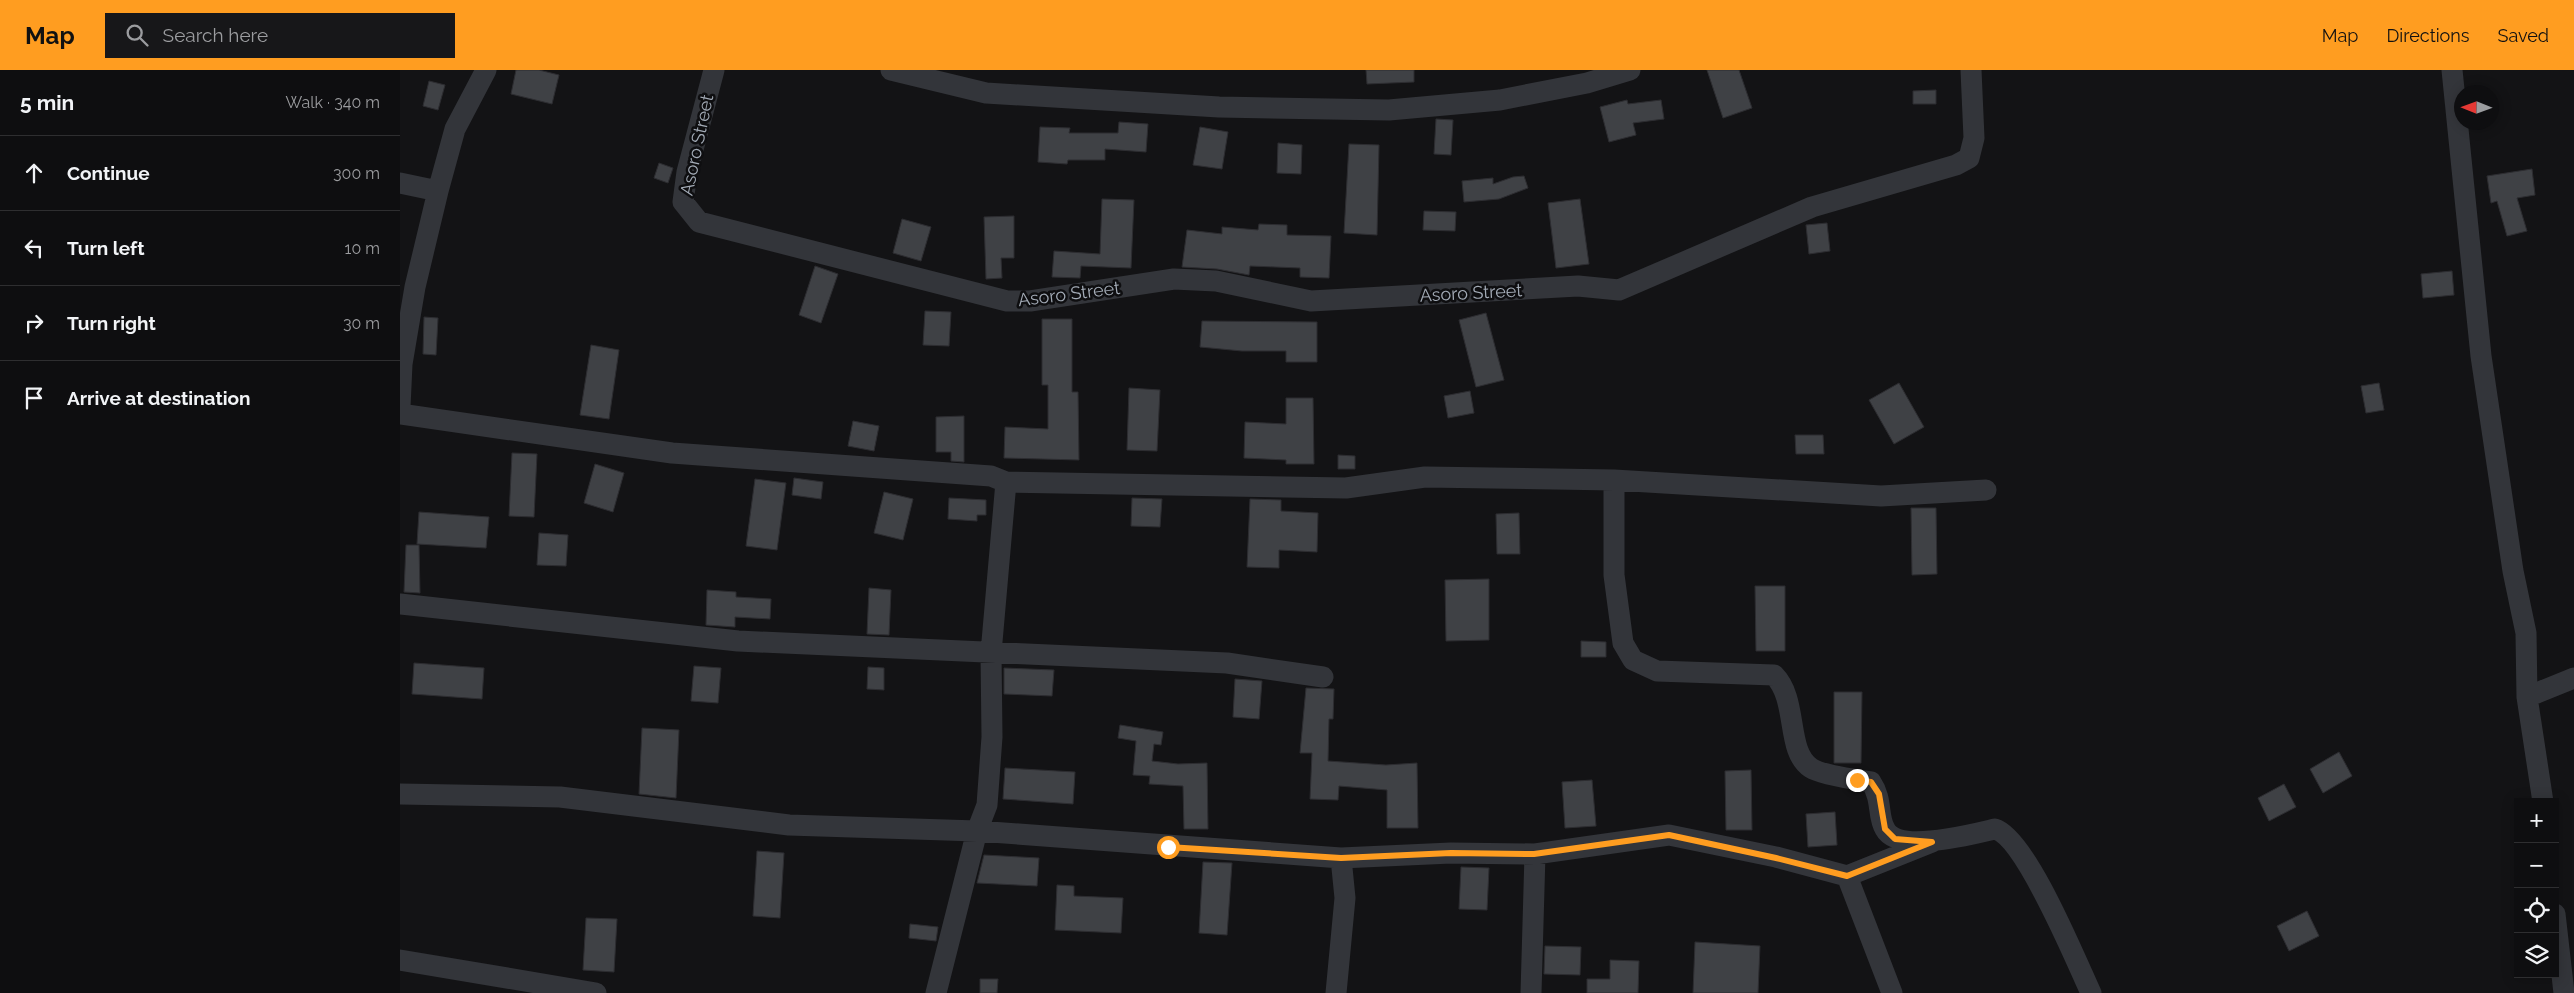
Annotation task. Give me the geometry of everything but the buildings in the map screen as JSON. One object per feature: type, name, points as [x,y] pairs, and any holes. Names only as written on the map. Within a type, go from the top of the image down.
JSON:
[{"type":"street","points":[[400,407],[401,364],[415,287],[438,191],[455,129],[486,70]]},
{"type":"street","name":"Asoro Street","points":[[714,70],[687,172],[683,202],[699,222],[731,232],[1007,301],[1030,301],[1174,279],[1216,281],[1311,301],[1578,286],[1619,290],[1812,207],[1956,165],[1969,158],[1974,138],[1970,70]]},
{"type":"street","points":[[891,70],[986,93],[1219,107],[1390,110],[1500,100],[1586,83],[1630,70]]},
{"type":"street","points":[[2452,70],[2481,356],[2513,571],[2526,633],[2527,697],[2542,798]]},
{"type":"street","points":[[400,184],[438,191]]},
{"type":"street","points":[[400,414],[672,453],[991,476],[1006,482],[1346,488],[1425,477],[1614,480],[1881,496],[1986,490]]},
{"type":"street","points":[[1614,480],[1614,575],[1623,643],[1634,660],[1657,671],[1774,675],[1782,683],[1788,696],[1799,757],[1812,769],[1871,782],[1879,794],[1885,829],[1895,839],[1932,842]]},
{"type":"street","points":[[936,993],[977,831],[987,805],[991,756],[991,653],[1006,482]]},
{"type":"street","points":[[400,604],[738,641],[1227,663],[1323,677]]},
{"type":"street","points":[[2527,697],[2574,678]]},
{"type":"street","points":[[400,794],[560,797],[789,825],[977,831],[1341,858],[1451,853],[1534,854],[1669,835],[1776,858],[1847,876],[1932,842],[1996,830],[2003,832],[2018,849],[2040,886],[2091,993]]},
{"type":"street","points":[[1531,993],[1534,854]]},
{"type":"street","points":[[1336,993],[1345,898],[1341,858]]},
{"type":"street","points":[[1847,876],[1892,993]]},
{"type":"street","points":[[2557,933],[2564,993]]},
{"type":"street","points":[[400,960],[596,993]]},
{"type":"route","points":[[1168,847],[1341,858],[1451,853],[1534,854],[1669,835],[1776,858],[1847,876],[1932,842],[1895,839],[1885,829],[1879,794],[1871,782],[1857,780]]}]
